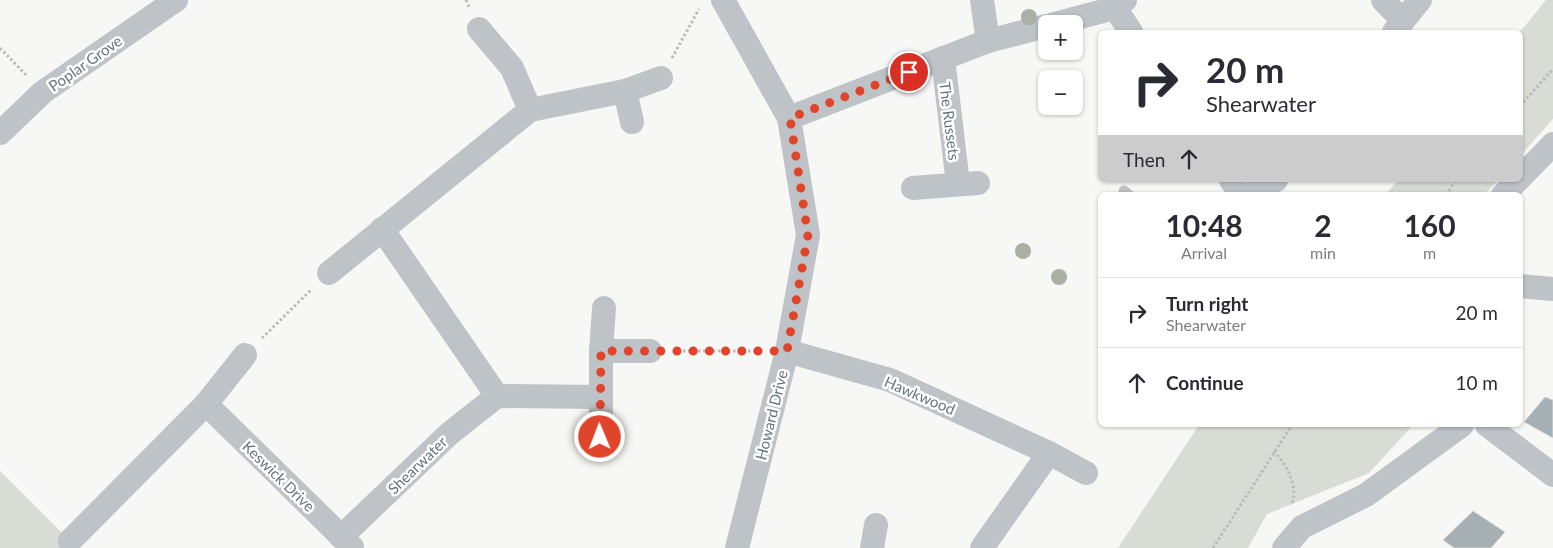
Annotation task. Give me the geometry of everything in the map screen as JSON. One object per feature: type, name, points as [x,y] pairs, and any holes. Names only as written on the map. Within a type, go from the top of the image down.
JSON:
[{"type":"street","name":"Poplar Grove","points":[[0,133],[42,92],[176,0]]},
{"type":"street","name":"Howard Drive","points":[[723,0],[790,118],[808,235],[787,351],[737,548]]},
{"type":"street","points":[[982,0],[988,41]]},
{"type":"street","points":[[1383,0],[1399,27],[1420,0]]},
{"type":"street","points":[[1083,15],[1120,4],[1131,30]]},
{"type":"street","points":[[790,118],[988,41],[1038,28]]},
{"type":"street","points":[[479,30],[512,68],[530,110]]},
{"type":"street","name":"The Russets","points":[[913,188],[968,184],[943,58]]},
{"type":"street","points":[[329,273],[530,110],[625,90],[661,78]]},
{"type":"street","points":[[625,90],[632,122]]},
{"type":"street","points":[[1523,175],[1553,144]]},
{"type":"street","points":[[1255,192],[1273,182]]},
{"type":"street","points":[[1506,192],[1516,182]]},
{"type":"street","points":[[382,229],[497,396],[600,398]]},
{"type":"street","points":[[1523,286],[1553,288]]},
{"type":"street","points":[[600,437],[601,351],[604,308]]},
{"type":"street","points":[[601,351],[650,351]]},
{"type":"street","name":"Hawkwood","points":[[787,351],[890,380],[1049,453],[1086,473]]},
{"type":"street","points":[[70,541],[206,404],[245,355]]},
{"type":"street","name":"Shearwater","points":[[347,543],[449,434],[497,396]]},
{"type":"street","name":"Keswick Drive","points":[[206,404],[347,543]]},
{"type":"street","points":[[1284,548],[1302,527],[1366,495],[1459,427]]},
{"type":"street","points":[[1490,427],[1553,475]]},
{"type":"street","points":[[982,548],[1049,453]]},
{"type":"path","points":[[661,78],[704,0]]},
{"type":"path","points":[[0,48],[42,92]]},
{"type":"path","points":[[1523,103],[1553,69]]},
{"type":"path","points":[[245,355],[329,273]]},
{"type":"path","points":[[650,351],[787,351]]},
{"type":"path","points":[[1213,548],[1291,427]]},
{"type":"path","points":[[1274,451],[1289,469],[1294,495],[1290,511]]},
{"type":"shaded area","points":[[1546,0],[1553,0],[1553,119],[1523,153],[1523,30]]},
{"type":"shaded area","points":[[1396,182],[1496,182],[1487,192],[1388,192]]},
{"type":"shaded area","points":[[1198,427],[1411,427],[1369,473],[1267,514],[1248,548],[1118,548]]},
{"type":"shaded area","points":[[0,471],[70,541],[76,548],[0,548]]},
{"type":"building","points":[[1545,397],[1553,400],[1553,438],[1524,422]]},
{"type":"building","points":[[1473,511],[1505,532],[1491,548],[1454,548],[1443,540]]},
{"type":"route","points":[[600,437],[601,351],[787,351],[808,235],[790,118],[909,72]]}]
